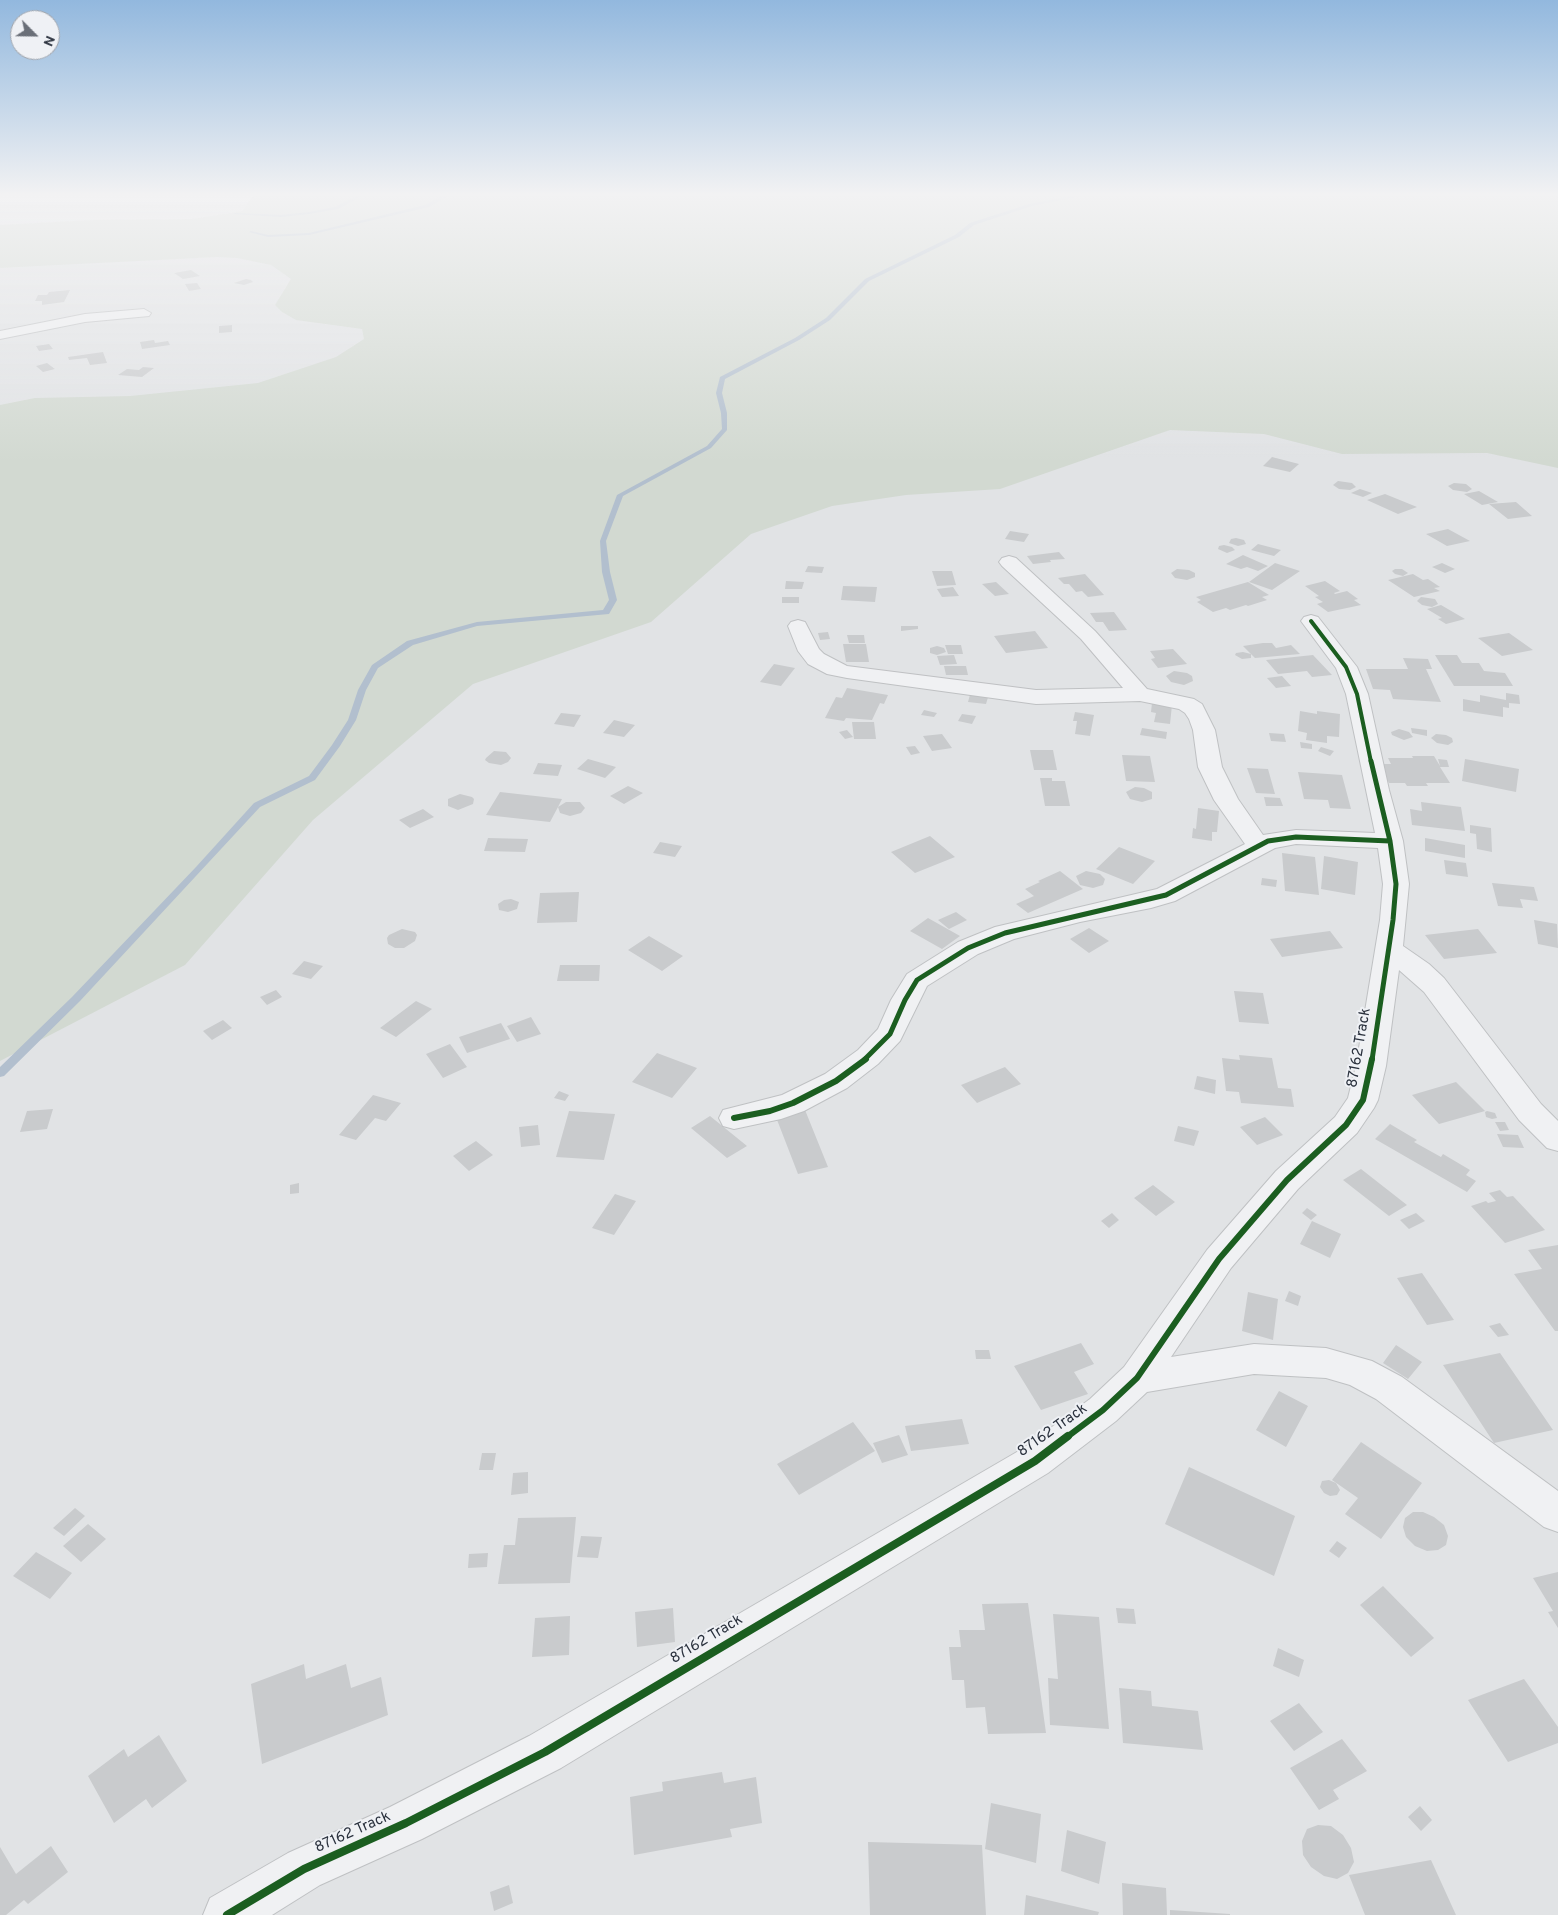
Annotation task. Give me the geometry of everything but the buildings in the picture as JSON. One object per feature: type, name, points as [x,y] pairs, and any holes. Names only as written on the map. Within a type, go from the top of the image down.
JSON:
[{"type":"street","points":[[0,335],[84,318],[144,313]]},
{"type":"street","points":[[1010,562],[1088,635],[1140,694]]},
{"type":"street","name":"87162 Track","points":[[227,1915],[304,1869],[406,1823],[545,1752],[1035,1461],[1103,1410],[1137,1378],[1219,1259],[1288,1180],[1346,1125],[1363,1100],[1376,1038],[1396,884],[1390,841],[1377,790],[1357,694],[1346,667],[1311,621]]},
{"type":"street","points":[[798,626],[809,651],[816,659],[835,669],[847,672],[1036,697],[1140,694],[1186,704],[1194,709],[1204,730],[1210,767],[1226,800],[1259,846]]},
{"type":"street","points":[[734,1118],[770,1111],[793,1103],[844,1075],[868,1057],[890,1034],[905,1000],[917,980],[968,948],[1005,934],[1080,914],[1158,898],[1199,880],[1259,846],[1278,839],[1296,837],[1390,841]]},
{"type":"street","points":[[1388,949],[1419,970],[1430,981],[1530,1112],[1558,1140]]},
{"type":"street","points":[[1137,1378],[1254,1359],[1326,1363],[1359,1372],[1396,1393],[1558,1514]]},
{"type":"shaded area","points":[[288,284],[1558,284],[1558,468],[1487,453],[1342,454],[1264,434],[1170,430],[1000,489],[906,495],[832,506],[751,534],[651,622],[473,684],[313,820],[185,965],[0,1061],[0,405],[35,398],[130,396],[258,383],[336,357],[364,339],[362,329],[296,320],[282,312],[275,305]]},
{"type":"waterway","points":[[0,1073],[76,999],[257,805],[312,778],[336,746],[352,720],[362,690],[375,667],[410,643],[477,624],[606,612],[613,600],[606,572],[603,541],[620,495],[709,447],[725,429],[724,413],[719,393],[722,378],[797,339],[828,319],[863,284]]},
{"type":"cycle path","points":[[227,1915],[304,1869],[406,1823],[545,1752],[1035,1461],[1103,1410],[1137,1378],[1219,1259],[1287,1180],[1346,1125],[1363,1100],[1371,1066],[1393,920],[1396,884],[1390,841],[1377,790],[1357,694],[1346,667],[1311,621]]},
{"type":"cycle path","points":[[734,1118],[770,1111],[793,1103],[836,1081],[868,1057],[890,1034],[905,1000],[917,980],[968,948],[1005,933],[1166,895],[1268,841],[1296,837],[1390,841]]}]
